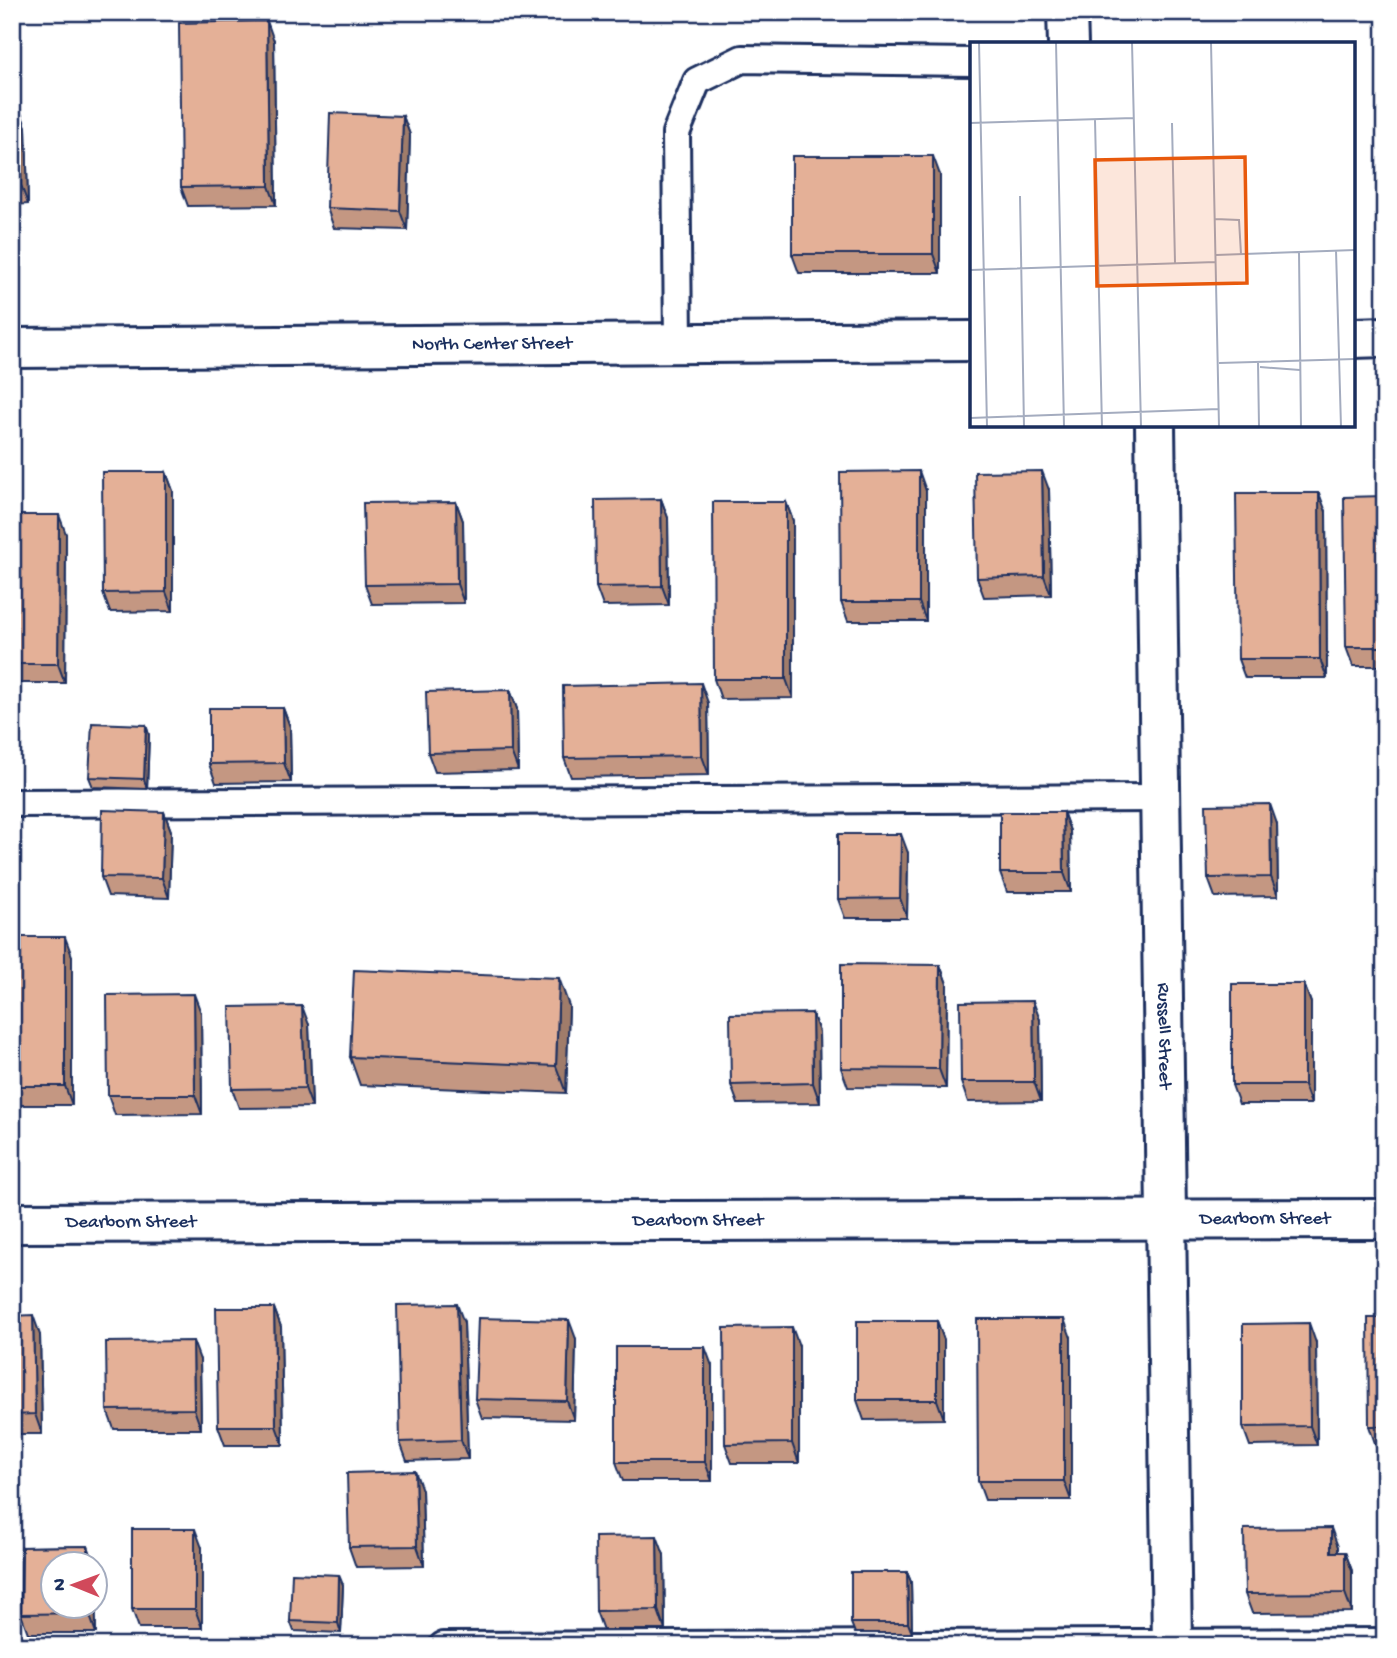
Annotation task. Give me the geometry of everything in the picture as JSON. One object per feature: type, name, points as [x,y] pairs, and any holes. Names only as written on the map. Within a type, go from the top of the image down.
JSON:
[{"type":"street","points":[[1067,12],[1068,42]]},
{"type":"street","points":[[1355,338],[1385,337]]},
{"type":"street","name":"North Center Street","points":[[12,348],[970,341]]},
{"type":"street","name":"Russell Street","points":[[1155,427],[1171,1644]]},
{"type":"street","name":"Dearborn Street","points":[[12,1223],[1385,1219]]},
{"type":"lane","points":[[678,343],[677,133],[697,82],[742,59],[970,62]]},
{"type":"lane","points":[[12,803],[1160,798]]},
{"type":"lane","points":[[443,1646],[1385,1642]]},
{"type":"building","points":[[267,21],[269,186],[181,187],[179,23]]},
{"type":"building","points":[[12,108],[19,108],[21,185],[12,185]]},
{"type":"building","points":[[330,113],[403,116],[400,211],[327,208]]},
{"type":"building","points":[[792,156],[933,156],[933,254],[792,254]]},
{"type":"building","points":[[919,471],[919,602],[841,602],[840,472]]},
{"type":"building","points":[[1042,471],[1044,576],[977,578],[975,472]]},
{"type":"building","points":[[102,472],[166,472],[166,592],[103,593]]},
{"type":"building","points":[[1236,493],[1319,493],[1320,659],[1238,659]]},
{"type":"building","points":[[1385,496],[1385,647],[1346,647],[1344,497]]},
{"type":"building","points":[[661,499],[662,586],[596,587],[595,500]]},
{"type":"building","points":[[456,502],[457,584],[365,585],[363,503]]},
{"type":"building","points":[[713,502],[786,502],[786,679],[714,679]]},
{"type":"building","points":[[12,515],[59,515],[58,664],[12,664]]},
{"type":"building","points":[[701,683],[702,756],[564,758],[563,686]]},
{"type":"building","points":[[510,690],[511,751],[428,753],[426,692]]},
{"type":"building","points":[[209,708],[283,708],[284,763],[209,764]]},
{"type":"building","points":[[92,723],[146,725],[144,779],[89,777]]},
{"type":"building","points":[[1270,804],[1271,877],[1208,878],[1206,805]]},
{"type":"building","points":[[102,810],[164,812],[162,878],[101,877]]},
{"type":"building","points":[[1000,812],[1063,812],[1064,873],[1000,873]]},
{"type":"building","points":[[838,834],[901,834],[900,898],[838,899]]},
{"type":"building","points":[[12,937],[65,937],[65,1086],[12,1086]]},
{"type":"building","points":[[841,964],[940,965],[939,1069],[841,1068]]},
{"type":"building","points":[[354,970],[559,978],[556,1066],[350,1057]]},
{"type":"building","points":[[1232,984],[1304,984],[1304,1085],[1232,1085]]},
{"type":"building","points":[[194,994],[195,1095],[108,1095],[107,995]]},
{"type":"building","points":[[1033,1001],[1034,1082],[961,1082],[960,1002]]},
{"type":"building","points":[[302,1006],[305,1088],[232,1089],[230,1007]]},
{"type":"building","points":[[812,1013],[813,1083],[731,1085],[730,1014]]},
{"type":"building","points":[[457,1304],[461,1440],[400,1442],[397,1305]]},
{"type":"building","points":[[216,1308],[274,1308],[276,1426],[218,1426]]},
{"type":"building","points":[[33,1315],[35,1414],[12,1415],[12,1316]]},
{"type":"building","points":[[478,1318],[569,1320],[567,1401],[475,1399]]},
{"type":"building","points":[[1368,1318],[1385,1318],[1385,1426],[1369,1426]]},
{"type":"building","points":[[977,1319],[1064,1319],[1064,1481],[978,1481]]},
{"type":"building","points":[[857,1321],[937,1321],[937,1400],[857,1400]]},
{"type":"building","points":[[1309,1323],[1310,1426],[1243,1427],[1243,1324]]},
{"type":"building","points":[[792,1327],[792,1443],[725,1444],[724,1328]]},
{"type":"building","points":[[193,1341],[194,1409],[107,1410],[106,1342]]},
{"type":"building","points":[[616,1347],[705,1347],[705,1462],[616,1462]]},
{"type":"building","points":[[415,1471],[417,1546],[349,1547],[347,1473]]},
{"type":"building","points":[[1331,1528],[1331,1552],[1345,1552],[1345,1593],[1245,1594],[1244,1529]]},
{"type":"building","points":[[132,1529],[195,1529],[195,1609],[132,1609]]},
{"type":"building","points":[[657,1536],[658,1610],[596,1611],[595,1537]]},
{"type":"building","points":[[88,1546],[88,1550],[38,1550],[38,1614],[21,1614],[22,1547]]},
{"type":"building","points":[[851,1572],[907,1572],[908,1623],[851,1623]]},
{"type":"building","points":[[292,1573],[339,1575],[338,1623],[290,1621]]}]
